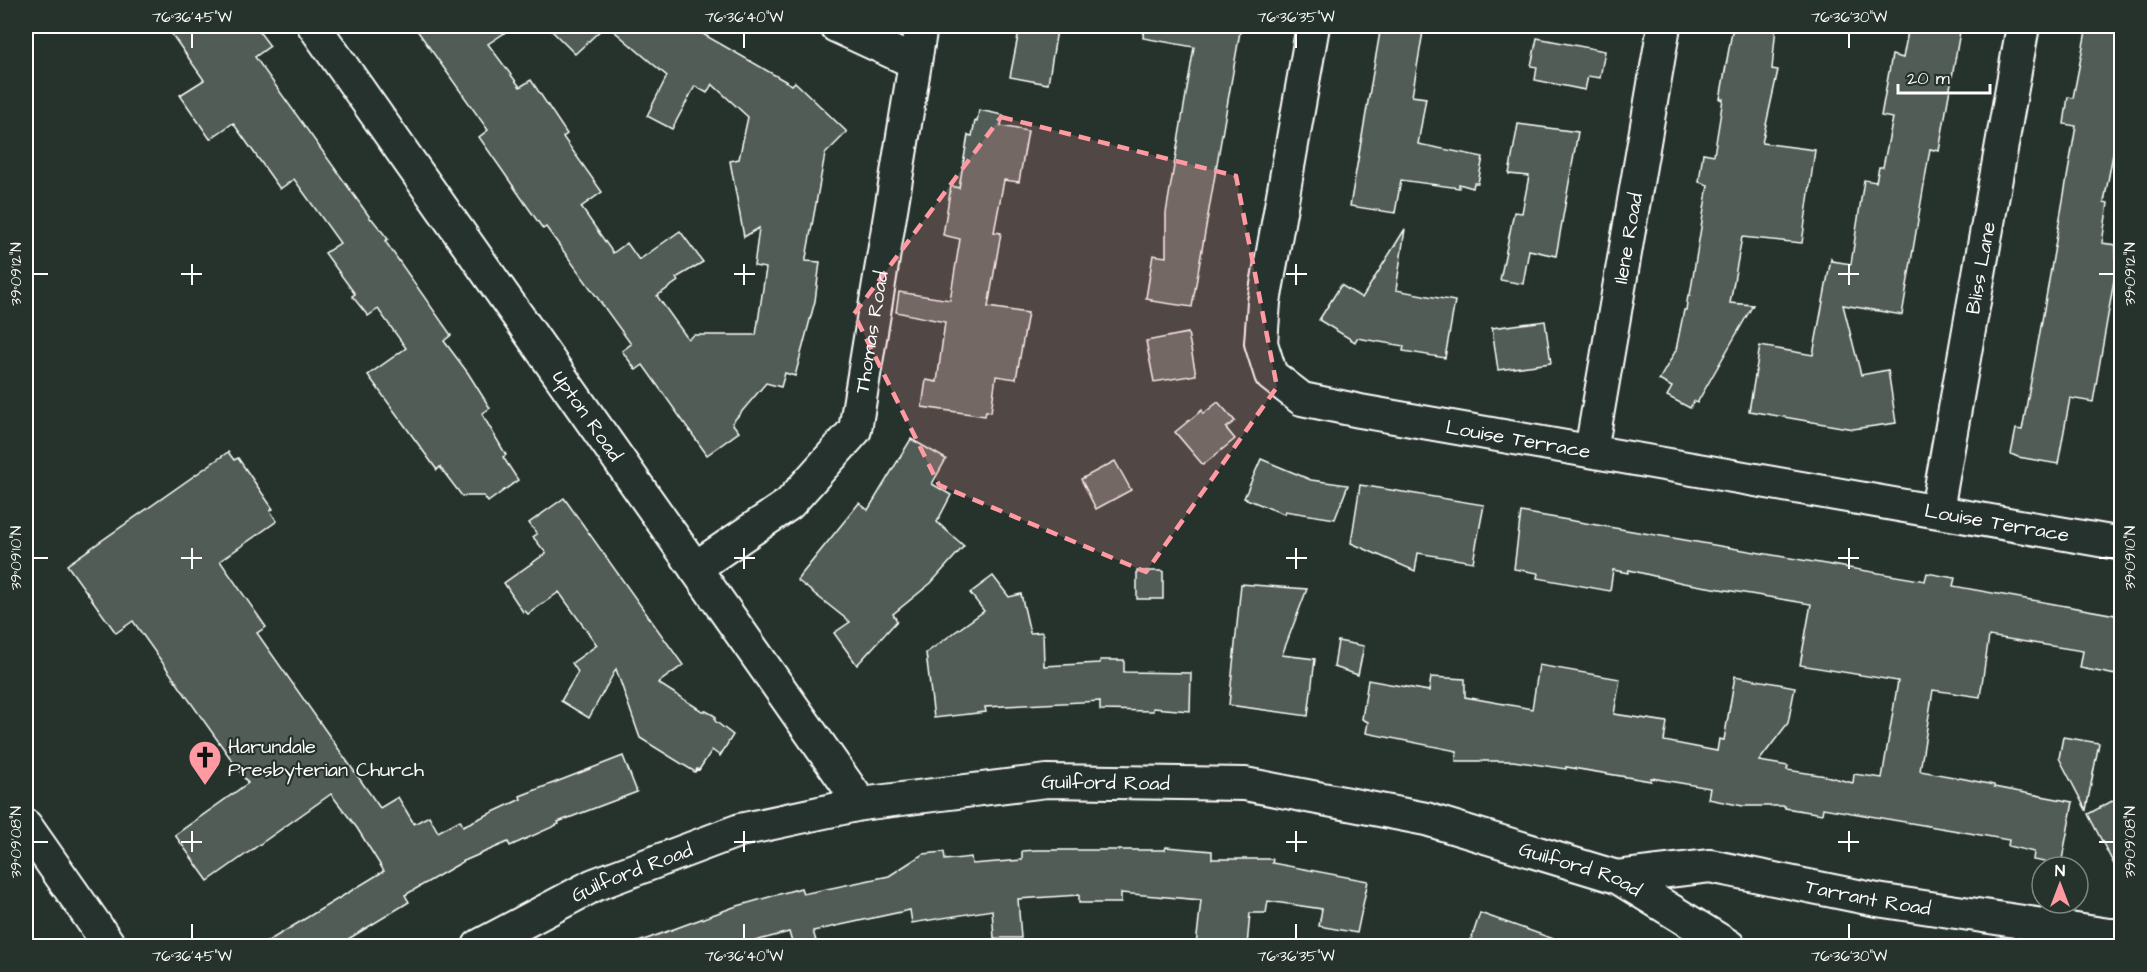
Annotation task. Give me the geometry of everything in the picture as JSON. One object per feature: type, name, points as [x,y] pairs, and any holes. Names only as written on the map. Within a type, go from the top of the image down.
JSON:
[{"type":"street","name":"Upton Road","points":[[314,26],[861,804]]},
{"type":"street","points":[[836,26],[914,62]]},
{"type":"street","name":"Thomas Road","points":[[695,568],[789,504],[855,430],[921,26]]},
{"type":"street","name":"Louise Terrace","points":[[1313,26],[1264,302],[1261,343],[1271,375],[1302,399],[2121,544]]},
{"type":"street","name":"Ilene Road","points":[[1591,451],[1664,26]]},
{"type":"street","name":"Bliss Lane","points":[[1936,510],[2023,26]]},
{"type":"street","name":"Guilford Road","points":[[479,946],[594,885],[740,830],[861,804],[1047,781],[1245,784],[1426,819],[1617,877],[1730,946]]},
{"type":"street","points":[[26,826],[111,946]]},
{"type":"street","name":"Tarrant Road","points":[[1617,877],[1710,866],[1876,900],[2121,935]]},
{"type":"highlighted area","points":[[1001,117],[1236,176],[1277,387],[1146,572],[939,485],[854,314]]},
{"type":"building","points":[[166,26],[255,26],[270,46],[255,57],[371,219],[388,239],[385,241],[451,335],[444,341],[490,408],[482,414],[506,455],[503,457],[518,480],[488,502],[484,496],[462,496],[440,467],[437,470],[368,375],[406,348],[378,309],[368,316],[352,296],[355,294],[325,253],[340,243],[294,179],[280,189],[233,123],[210,139],[180,95],[204,80]]},
{"type":"building","points":[[414,26],[515,26],[488,44],[520,87],[531,80],[567,134],[563,137],[602,192],[581,207],[613,253],[627,243],[639,260],[680,231],[703,262],[676,278],[678,281],[657,296],[688,339],[694,335],[756,335],[766,268],[754,266],[759,228],[744,237],[730,161],[739,159],[748,117],[712,84],[707,93],[695,86],[672,129],[647,116],[667,76],[608,26],[689,26],[792,85],[795,82],[847,132],[825,154],[806,258],[806,261],[820,262],[815,301],[795,376],[785,373],[781,387],[766,383],[732,423],[739,432],[707,455],[643,365],[636,370],[622,351],[631,344],[546,227],[543,229],[479,137],[488,130]]},
{"type":"building","points":[[547,26],[605,26],[575,54]]},
{"type":"building","points":[[1020,26],[1057,30],[1048,84],[1010,77]]},
{"type":"building","points":[[1144,26],[1241,26],[1192,307],[1151,301],[1152,299],[1146,298],[1153,255],[1166,257],[1166,213],[1194,47],[1143,38]]},
{"type":"building","points":[[1381,26],[1424,26],[1412,96],[1426,98],[1418,144],[1483,157],[1478,183],[1474,183],[1473,188],[1459,184],[1459,188],[1401,180],[1395,213],[1350,206]]},
{"type":"building","points":[[1733,26],[1776,26],[1772,69],[1778,70],[1762,143],[1815,150],[1802,243],[1742,237],[1730,303],[1753,305],[1697,403],[1694,401],[1690,408],[1667,396],[1672,387],[1659,380],[1676,350],[1684,310],[1686,310],[1688,295],[1690,295],[1708,185],[1699,182],[1703,153],[1714,155],[1723,99],[1720,99]]},
{"type":"building","points":[[1909,26],[1961,26],[1939,151],[1930,149],[1902,315],[1843,305],[1861,375],[1888,370],[1896,423],[1853,429],[1749,411],[1760,346],[1813,355],[1831,259],[1851,264],[1864,180],[1876,182],[1879,167],[1883,167],[1893,118],[1881,116],[1892,55],[1903,58]]},
{"type":"building","points":[[2087,26],[2121,26],[2121,134],[2117,133],[2104,202],[2108,203],[2102,243],[2116,245],[2116,269],[2093,402],[2070,398],[2058,464],[2011,454],[2016,429],[2022,430],[2040,332],[2076,126],[2064,124],[2068,97],[2073,98]]},
{"type":"building","points":[[1537,38],[1605,51],[1600,78],[1588,76],[1585,90],[1535,80],[1537,67],[1531,66]]},
{"type":"building","points":[[979,110],[1003,115],[1001,126],[1028,131],[1019,182],[1004,180],[994,232],[1001,233],[988,307],[1028,313],[1016,379],[996,376],[991,412],[986,411],[985,416],[922,407],[926,380],[937,382],[945,322],[896,312],[899,292],[950,300],[960,239],[943,235],[951,186],[959,188],[968,135],[972,136]]},
{"type":"building","points":[[1518,124],[1578,132],[1556,256],[1529,250],[1523,284],[1500,280],[1514,212],[1522,213],[1529,176],[1509,174]]},
{"type":"building","points":[[1405,229],[1396,290],[1455,301],[1445,358],[1403,351],[1404,346],[1357,338],[1355,342],[1319,320],[1341,285],[1362,298]]},
{"type":"building","points":[[1545,321],[1551,363],[1498,370],[1492,328]]},
{"type":"building","points":[[1188,333],[1196,375],[1154,382],[1146,341]]},
{"type":"building","points":[[1218,402],[1235,421],[1226,428],[1235,439],[1203,465],[1175,432],[1202,410],[1203,414]]},
{"type":"building","points":[[911,439],[946,459],[932,484],[951,495],[937,522],[964,546],[931,583],[893,614],[897,621],[857,665],[834,633],[850,622],[797,580],[859,503],[868,510]]},
{"type":"building","points":[[228,452],[234,460],[238,458],[273,509],[270,511],[277,521],[220,561],[266,627],[257,633],[380,808],[398,797],[414,824],[429,816],[438,832],[460,820],[463,826],[521,799],[520,796],[623,756],[637,792],[558,822],[559,824],[510,846],[508,842],[464,861],[405,895],[409,902],[337,946],[260,946],[384,871],[357,828],[331,794],[208,881],[175,835],[248,783],[133,621],[116,633],[67,565]]},
{"type":"building","points":[[1261,459],[1311,480],[1348,485],[1335,519],[1285,511],[1284,514],[1244,498]]},
{"type":"building","points":[[1115,461],[1131,490],[1096,509],[1081,479]]},
{"type":"building","points":[[1360,485],[1484,505],[1473,562],[1418,553],[1415,571],[1351,543]]},
{"type":"building","points":[[564,498],[683,665],[658,683],[702,711],[715,716],[715,721],[733,735],[720,756],[712,750],[699,770],[695,772],[640,738],[616,669],[589,718],[561,701],[578,672],[572,663],[597,645],[559,592],[528,614],[523,612],[504,583],[546,553],[533,537],[537,534],[529,523]]},
{"type":"building","points":[[1521,512],[1925,581],[1927,573],[1955,578],[1953,586],[2121,616],[2121,676],[2080,668],[2083,651],[1989,636],[1980,697],[1933,690],[1920,771],[2073,802],[2063,855],[2034,855],[2034,852],[2008,846],[2009,840],[1823,808],[1822,814],[1785,808],[1785,806],[1743,806],[1708,799],[1710,788],[1651,778],[1651,781],[1513,761],[1456,761],[1457,751],[1366,733],[1368,722],[1362,719],[1368,680],[1429,691],[1431,677],[1465,679],[1465,697],[1532,709],[1539,665],[1620,679],[1614,714],[1667,722],[1664,741],[1717,751],[1719,739],[1724,740],[1735,676],[1795,687],[1788,723],[1759,761],[1788,766],[1787,770],[1853,783],[1854,774],[1882,778],[1898,681],[1800,665],[1811,604],[1683,583],[1629,570],[1628,573],[1613,570],[1610,591],[1537,578],[1538,573],[1514,569]]},
{"type":"building","points":[[1137,571],[1163,571],[1163,599],[1137,599]]},
{"type":"building","points":[[993,576],[1009,597],[1021,594],[1030,633],[1043,632],[1044,666],[1124,660],[1124,672],[1191,673],[1190,711],[1153,708],[1153,711],[1100,710],[1100,701],[985,707],[986,712],[934,718],[926,653],[984,611],[970,593]]},
{"type":"building","points":[[1241,584],[1307,589],[1282,655],[1315,659],[1308,716],[1229,705]]},
{"type":"building","points":[[1338,641],[1364,646],[1358,675],[1334,667]]},
{"type":"building","points":[[2063,737],[2099,743],[2086,810],[2059,758]]},
{"type":"building","points":[[2114,800],[2121,814],[2121,878],[2088,814]]},
{"type":"building","points":[[1166,847],[1212,851],[1212,859],[1273,859],[1272,863],[1368,881],[1357,933],[1319,926],[1322,909],[1268,901],[1266,913],[1250,913],[1247,946],[1196,946],[1201,900],[1121,893],[1121,903],[1079,903],[1079,895],[1018,899],[1021,938],[994,938],[992,910],[912,923],[910,910],[813,931],[816,941],[798,946],[793,946],[789,932],[736,946],[634,946],[633,944],[734,907],[801,888],[803,894],[889,876],[923,854],[944,852],[945,860],[971,857],[972,864],[1022,860],[1022,851],[1165,850]]},
{"type":"building","points":[[1480,913],[1565,943],[1564,946],[1469,946]]},
{"type":"place","name":"Harundale Presbyterian Church","points":[[205,786]]}]
